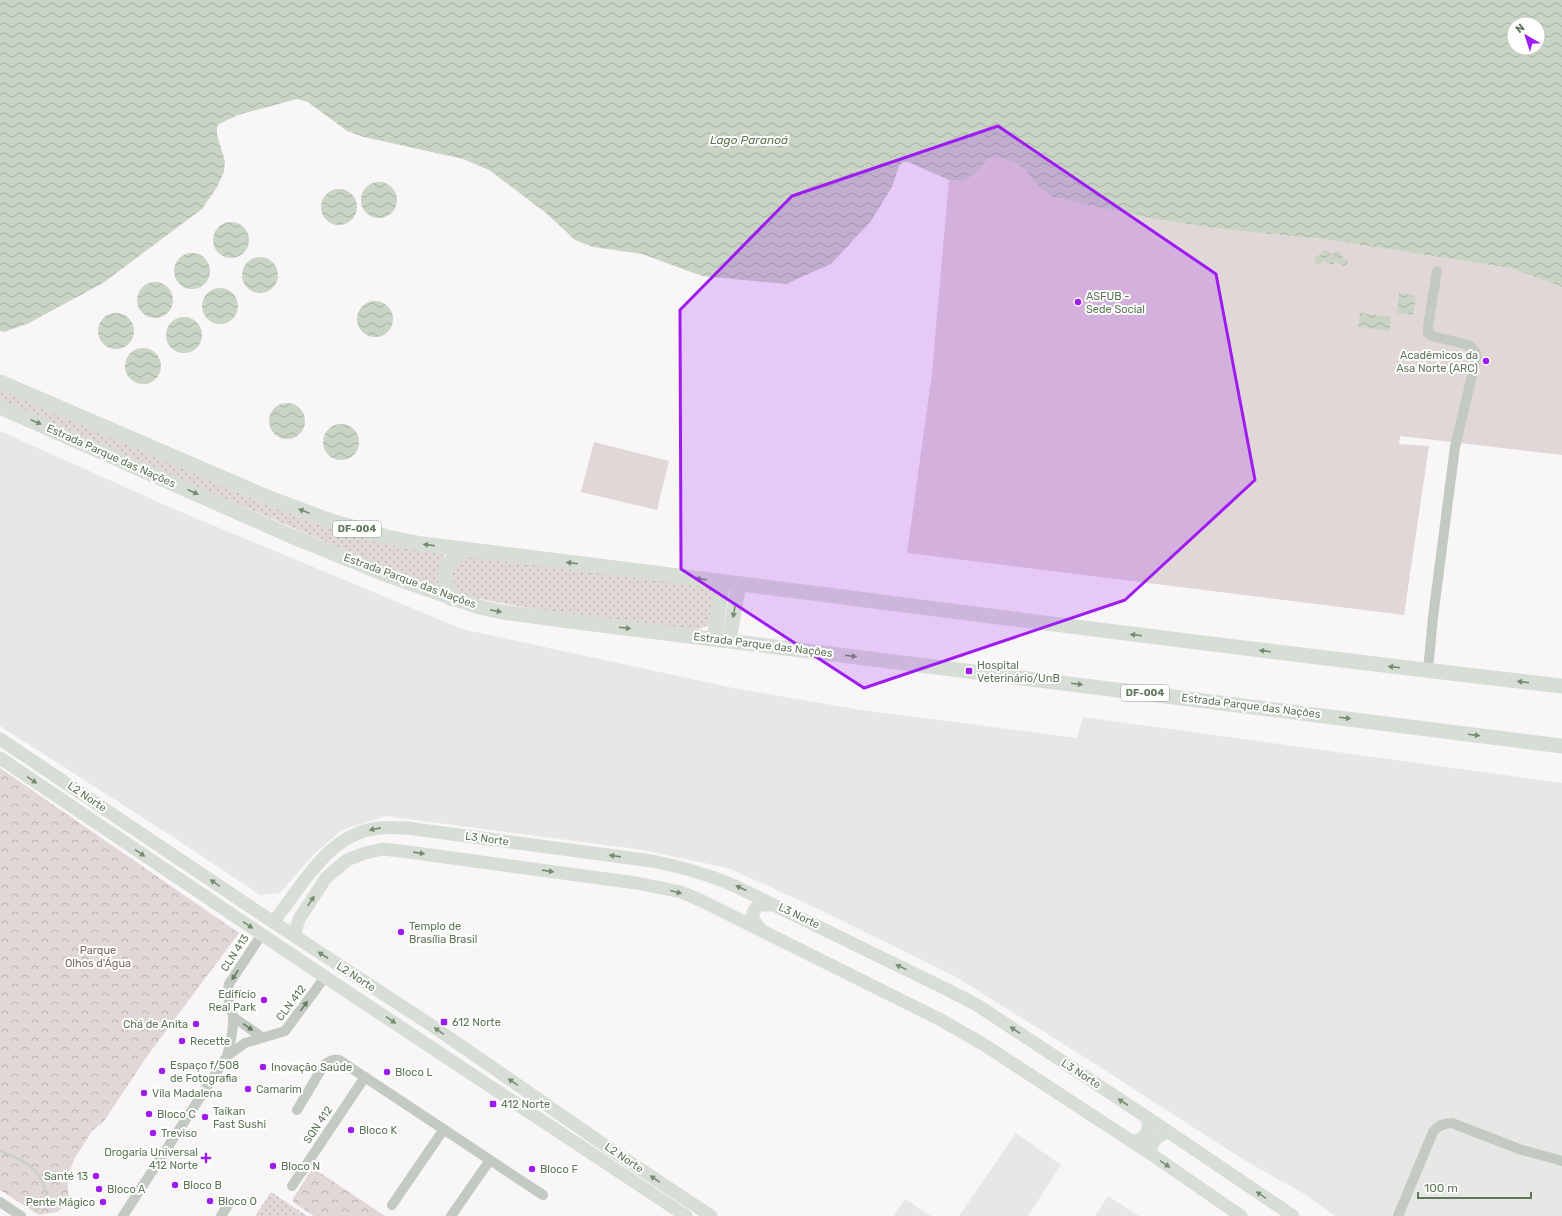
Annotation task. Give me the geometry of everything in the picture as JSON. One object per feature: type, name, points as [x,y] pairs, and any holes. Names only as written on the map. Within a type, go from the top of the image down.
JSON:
[{"type":"highway","name":"DF-004","points":[[0,382],[267,497],[331,521],[386,537],[422,544],[461,549],[1428,671],[1562,686]]},
{"type":"highway","name":"Estrada Parque das Nações","points":[[0,407],[291,536],[392,577],[452,599],[502,612],[1562,746]]},
{"type":"highway","points":[[452,599],[446,586],[446,574],[449,562],[461,549]]},
{"type":"highway","points":[[714,639],[723,582]]},
{"type":"highway","points":[[729,641],[739,584]]},
{"type":"main road","name":"L2 Norte","points":[[0,739],[294,936],[437,1029],[711,1216]]},
{"type":"main road","name":"L2 Norte","points":[[0,758],[325,977],[686,1216]]},
{"type":"main road","name":"L3 Norte","points":[[273,922],[324,856],[339,844],[356,834],[378,828],[415,829],[674,866],[712,876],[776,905],[964,998],[1148,1118],[1293,1216]]},
{"type":"main road","points":[[294,936],[299,919],[326,878],[347,860],[365,852],[383,849],[658,887],[681,892],[760,928],[939,1019],[983,1044],[1133,1142],[1241,1216]]},
{"type":"main road","points":[[760,928],[752,916],[754,910],[760,905],[776,905]]},
{"type":"main road","points":[[370,1006],[378,998],[379,992]]},
{"type":"main road","points":[[1133,1142],[1141,1139],[1147,1132],[1149,1127],[1148,1118]]},
{"type":"main road","points":[[1151,1154],[1151,1146],[1154,1140],[1157,1136],[1167,1132]]},
{"type":"main road","points":[[666,1203],[677,1198],[678,1194]]},
{"type":"street","points":[[1428,671],[1455,447],[1476,359],[1476,353],[1471,347],[1432,336],[1428,333],[1437,271]]},
{"type":"street","name":"CLN 413","points":[[227,1056],[232,1034],[233,1017],[227,994],[229,984],[262,934]]},
{"type":"street","name":"CLN 412","points":[[227,1056],[245,1043],[285,1031],[325,977]]},
{"type":"street","points":[[233,1017],[262,1037]]},
{"type":"street","points":[[123,1216],[227,1056]]},
{"type":"street","points":[[297,1110],[324,1066],[334,1059],[339,1060],[543,1195]]},
{"type":"street","name":"SQN 412","points":[[292,1186],[365,1077]]},
{"type":"street","points":[[1398,1216],[1433,1132],[1436,1128],[1445,1123],[1452,1123],[1518,1149],[1562,1160]]},
{"type":"street","points":[[392,1204],[444,1129]]},
{"type":"street","points":[[451,1216],[490,1160]]},
{"type":"street","points":[[0,1202],[21,1216]]},
{"type":"street","points":[[221,1216],[230,1202]]},
{"type":"highlighted area","points":[[998,126],[1216,274],[1255,480],[1125,600],[864,688],[681,569],[680,310],[792,196]]},
{"type":"shaded area","points":[[0,431],[174,509],[462,629],[733,688],[861,710],[1077,738],[1083,717],[1562,783],[1562,1216],[1335,1216],[1306,1195],[1244,1160],[1078,1053],[954,976],[814,907],[728,868],[643,850],[385,816],[342,830],[312,856],[280,893],[260,895],[173,837],[0,726]]},
{"type":"shaded area","points":[[1016,1133],[1061,1165],[1028,1216],[959,1216]]},
{"type":"shaded area","points":[[1108,1196],[1139,1216],[1095,1216]]},
{"type":"shaded area","points":[[905,1199],[931,1216],[894,1216]]},
{"type":"green space","points":[[994,157],[1014,162],[1024,169],[1036,184],[1052,197],[1154,219],[1229,230],[1322,239],[1510,268],[1562,287],[1562,455],[1400,436],[1399,444],[1429,446],[1404,615],[907,553],[932,373],[949,180],[964,180],[988,159]]},
{"type":"green space","points":[[0,389],[257,501],[312,522],[368,538],[445,552],[439,588],[340,548],[0,402]]},
{"type":"green space","points":[[594,442],[669,461],[657,510],[581,492]]},
{"type":"green space","points":[[466,556],[711,587],[715,594],[709,625],[697,630],[551,612],[468,597],[455,590],[452,583],[451,568],[460,558]]},
{"type":"green space","name":"Parque Olhos d'Água","points":[[0,768],[239,933],[148,1055],[104,1121],[92,1131],[75,1158],[67,1176],[69,1203],[57,1212],[39,1215],[0,1190]]},
{"type":"green space","points":[[313,1168],[385,1216],[314,1216],[293,1202],[293,1198]]},
{"type":"green space","points":[[271,1192],[307,1216],[255,1216]]},
{"type":"water","name":"Lago Paranoá","points":[[0,0],[1562,0],[1562,287],[1510,268],[1322,239],[1229,230],[1154,219],[1052,197],[1036,184],[1024,169],[1014,162],[994,157],[988,159],[974,174],[964,180],[949,180],[908,162],[903,162],[899,166],[892,187],[871,221],[831,264],[786,284],[702,276],[642,254],[593,247],[575,240],[546,213],[489,170],[463,159],[364,137],[347,131],[308,102],[297,99],[238,115],[219,124],[217,127],[217,135],[225,161],[224,172],[217,187],[202,209],[103,283],[27,324],[4,332],[0,331]]},
{"type":"water","points":[[383,182],[392,187],[396,193],[396,207],[392,213],[383,218],[375,218],[366,213],[362,207],[361,196],[366,187],[372,183]]},
{"type":"water","points":[[343,189],[352,194],[356,200],[356,214],[352,220],[343,225],[335,225],[326,220],[322,214],[321,203],[326,194],[332,190]]},
{"type":"water","points":[[235,222],[244,227],[248,233],[248,247],[244,253],[235,258],[227,258],[218,253],[214,247],[213,236],[218,227],[224,223]]},
{"type":"water","points":[[1323,250],[1328,251],[1331,254],[1336,251],[1340,252],[1343,257],[1349,261],[1344,267],[1336,262],[1332,265],[1324,261],[1320,264],[1314,262],[1315,257],[1321,254]]},
{"type":"water","points":[[196,253],[205,258],[209,264],[209,278],[205,284],[196,289],[188,289],[179,284],[175,278],[174,267],[179,258],[185,254]]},
{"type":"water","points":[[264,257],[273,262],[277,268],[277,282],[273,288],[264,293],[256,293],[247,288],[243,282],[242,271],[247,262],[253,258]]},
{"type":"water","points":[[159,282],[168,287],[172,293],[172,307],[168,313],[159,318],[151,318],[142,313],[138,307],[137,296],[142,287],[148,283]]},
{"type":"water","points":[[224,288],[233,293],[237,299],[237,313],[233,319],[224,324],[216,324],[207,319],[203,313],[202,302],[207,293],[213,289]]},
{"type":"water","points":[[1399,293],[1416,296],[1413,315],[1397,313]]},
{"type":"water","points":[[379,301],[388,306],[392,312],[392,326],[388,332],[379,337],[371,337],[362,332],[358,326],[357,315],[362,306],[368,302]]},
{"type":"water","points":[[120,313],[129,318],[133,324],[133,338],[129,344],[120,349],[112,349],[103,344],[99,338],[98,327],[103,318],[109,314]]},
{"type":"water","points":[[1360,313],[1391,317],[1389,331],[1358,327]]},
{"type":"water","points":[[188,317],[197,322],[201,328],[201,342],[197,348],[188,353],[180,353],[171,348],[167,342],[166,331],[171,322],[177,318]]},
{"type":"water","points":[[147,348],[156,353],[160,359],[160,373],[156,379],[147,384],[139,384],[130,379],[126,373],[125,362],[130,353],[136,349]]},
{"type":"water","points":[[291,403],[300,408],[304,414],[304,428],[300,434],[291,439],[283,439],[274,434],[270,428],[269,417],[274,408],[280,404]]},
{"type":"water","points":[[345,424],[354,429],[358,435],[358,449],[354,455],[345,460],[337,460],[328,455],[324,449],[323,438],[328,429],[334,425]]},
{"type":"waterway","points":[[0,1151],[25,1163],[32,1168],[42,1180],[47,1199],[35,1211]]},
{"type":"place","name":"ASFUB - Sede Social","points":[[1078,302]]},
{"type":"place","name":"Acadêmicos da Asa Norte (ARC)","points":[[1486,361]]},
{"type":"place","name":"Hospital Veterinário/UnB","points":[[969,671]]},
{"type":"place","name":"Templo de Brasília Brasil","points":[[401,932]]},
{"type":"place","name":"Edifício Real Park","points":[[264,1000]]},
{"type":"place","name":"612 Norte","points":[[444,1022]]},
{"type":"place","name":"Chá de Anita","points":[[196,1024]]},
{"type":"place","name":"Recette","points":[[182,1041]]},
{"type":"place","name":"Inovação Saúde","points":[[263,1067]]},
{"type":"place","name":"Espaço f/508 de Fotografia","points":[[162,1071]]},
{"type":"place","name":"Bloco L","points":[[387,1072]]},
{"type":"place","name":"Camarim","points":[[248,1089]]},
{"type":"place","name":"Vila Madalena","points":[[144,1093]]},
{"type":"place","name":"412 Norte","points":[[493,1104]]},
{"type":"place","name":"Bloco C","points":[[149,1114]]},
{"type":"place","name":"Taikan Fast Sushi","points":[[205,1117]]},
{"type":"place","name":"Bloco K","points":[[351,1130]]},
{"type":"place","name":"Treviso","points":[[153,1133]]},
{"type":"place","name":"Drogaria Universal 412 Norte","points":[[206,1158]]},
{"type":"place","name":"Bloco N","points":[[273,1166]]},
{"type":"place","name":"Bloco F","points":[[532,1169]]},
{"type":"place","name":"Santé 13","points":[[96,1176]]},
{"type":"place","name":"Bloco B","points":[[175,1185]]},
{"type":"place","name":"Bloco A","points":[[99,1189]]},
{"type":"place","name":"Bloco O","points":[[210,1201]]},
{"type":"place","name":"Pente Mágico","points":[[103,1202]]}]
